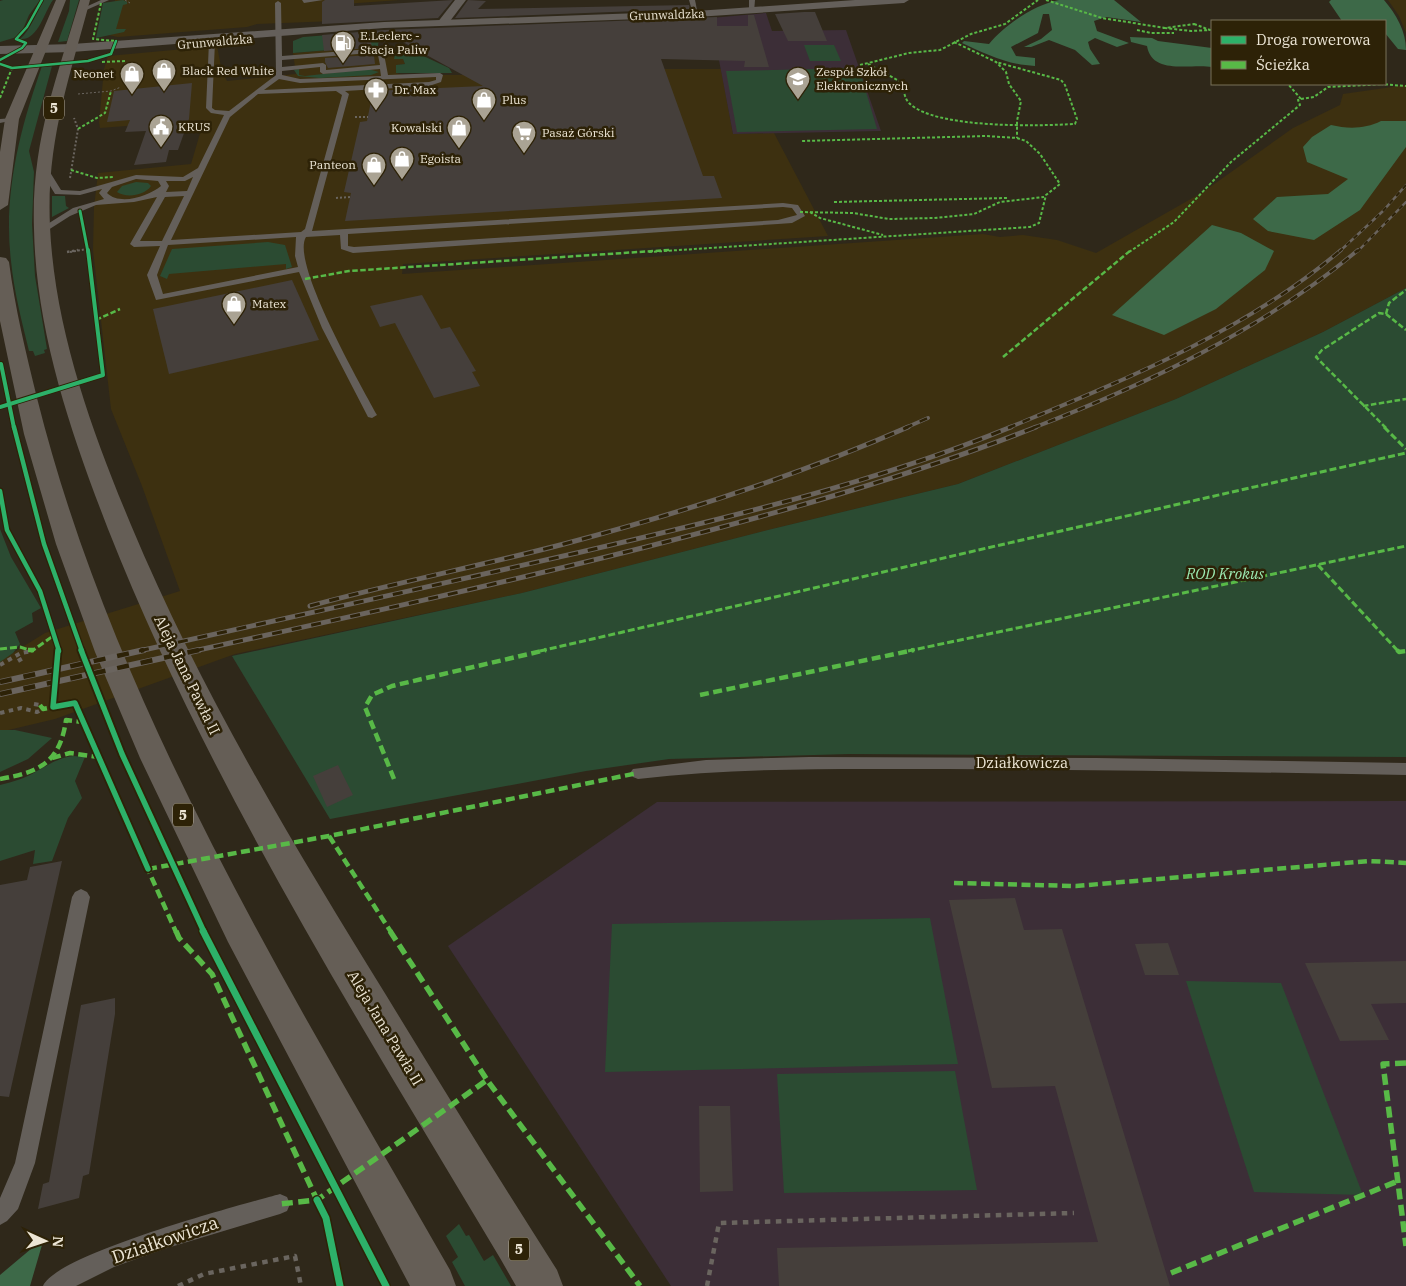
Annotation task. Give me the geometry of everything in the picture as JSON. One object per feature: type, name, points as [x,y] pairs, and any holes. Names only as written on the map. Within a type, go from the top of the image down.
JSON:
[{"type":"main road","name":"5","points":[[0,204],[6,120],[39,54],[60,0]]},
{"type":"main road","name":"Aleja Jana Pawła II","points":[[83,5],[50,121],[42,230],[46,274],[60,353],[98,473],[126,545],[163,629],[207,717],[285,860],[541,1286]]},
{"type":"main road","name":"5","points":[[0,262],[18,359],[49,486],[106,647],[149,746],[225,903],[434,1286]]},
{"type":"street","points":[[444,23],[461,0]]},
{"type":"street","name":"Grunwaldzka","points":[[70,52],[278,34],[444,23],[696,14],[752,6],[904,0]]},
{"type":"street","name":"Grunwaldzka","points":[[0,56],[212,42],[278,34],[384,29],[429,24]]},
{"type":"street","name":"Grunwaldzka","points":[[0,48],[31,39],[51,27]]},
{"type":"street","name":"Grunwaldzka","points":[[0,48],[39,54]]},
{"type":"lane","points":[[83,5],[106,0]]},
{"type":"lane","points":[[304,1],[320,0]]},
{"type":"lane","points":[[692,0],[696,14]]},
{"type":"lane","points":[[278,3],[279,72]]},
{"type":"lane","points":[[212,42],[209,108],[213,112],[231,113]]},
{"type":"lane","points":[[279,58],[364,51],[381,54],[386,77]]},
{"type":"lane","points":[[303,270],[159,298],[152,275],[165,243],[225,118],[279,72],[323,65],[323,72],[383,67]]},
{"type":"lane","points":[[256,92],[429,84],[439,81],[440,77],[440,75],[290,81],[279,72]]},
{"type":"lane","points":[[350,88],[353,79]]},
{"type":"lane","points":[[337,88],[346,94],[345,99],[309,230],[301,236],[299,242],[299,256],[307,286],[372,415]]},
{"type":"lane","points":[[45,171],[58,192],[80,193],[136,177],[185,179],[201,168]]},
{"type":"lane","points":[[161,179],[165,186],[134,244],[301,236],[344,233],[783,205],[798,208],[800,216],[789,221],[778,222],[353,250],[344,247],[344,233]]},
{"type":"lane","points":[[109,185],[103,193],[109,199],[134,202],[146,208],[145,224]]},
{"type":"lane","points":[[42,230],[71,211],[93,203],[162,192],[189,193]]},
{"type":"lane","name":"Działkowicza","points":[[638,773],[670,768],[784,764],[1066,763],[1406,769]]},
{"type":"lane","points":[[0,1214],[11,1202],[24,1163],[81,897]]},
{"type":"lane","name":"Działkowicza","points":[[54,1286],[134,1247],[280,1204]]},
{"type":"path","points":[[125,0],[130,3]]},
{"type":"path","points":[[80,87],[78,94],[112,91],[122,87]]},
{"type":"path","points":[[70,184],[78,128],[73,113]]},
{"type":"path","points":[[67,252],[87,249]]},
{"type":"path","points":[[0,665],[21,653],[32,650]]},
{"type":"path","points":[[18,661],[23,658]]},
{"type":"path","points":[[0,713],[21,708],[37,712],[42,707],[34,704]]},
{"type":"path","points":[[707,1286],[719,1223],[1074,1213]]},
{"type":"path","points":[[178,1286],[204,1274],[295,1256],[301,1286]]},
{"type":"shaded area","points":[[115,0],[400,0],[330,5],[335,21],[257,24],[247,27],[118,37],[108,35]]},
{"type":"shaded area","points":[[1388,0],[1406,0],[1406,33],[1399,16]]},
{"type":"shaded area","name":"Zespół Szkół Elektronicznych","points":[[766,13],[772,31],[846,30],[881,131],[733,134],[711,18]]},
{"type":"shaded area","points":[[217,46],[222,72],[227,81],[296,74],[293,53],[378,46],[396,51],[395,59],[403,59],[405,64],[396,65],[396,73],[403,75],[519,75],[632,69],[721,69],[733,134],[774,133],[828,236],[403,264],[402,274],[983,234],[1000,237],[1023,235],[1057,240],[1096,253],[1203,192],[1293,128],[1340,105],[1343,94],[1406,85],[1406,288],[1323,332],[1176,399],[958,484],[522,593],[235,654],[55,719],[0,732],[0,661],[45,633],[180,591],[142,486],[111,409],[93,250],[94,207],[98,173],[191,164],[204,120],[100,128],[99,122],[104,69],[108,56]]},
{"type":"shaded area","points":[[1406,801],[1406,1286],[671,1286],[448,946],[657,802]]},
{"type":"green space","points":[[40,0],[29,15],[20,36],[0,42],[0,1]]},
{"type":"green space","points":[[44,0],[53,0],[40,25],[31,35],[20,39],[30,26]]},
{"type":"green space","points":[[70,0],[79,0],[67,41],[58,42],[69,11]]},
{"type":"green space","points":[[123,0],[127,4],[123,5],[116,29],[126,29],[124,32],[96,38],[103,3]]},
{"type":"green space","points":[[1059,0],[1114,0],[1141,22],[1106,17],[1094,21],[1097,31],[1129,43],[1117,47],[1095,38],[1088,42],[1090,49],[1100,64],[1092,65],[1075,50],[1049,40],[1031,47],[1024,47],[1041,39],[1052,30],[1049,14],[1043,14],[1038,33],[1011,47],[1016,56],[1035,58],[1035,66],[1006,61],[962,43],[964,41],[989,44],[1021,16],[1040,6]]},
{"type":"green space","points":[[1331,0],[1384,0],[1400,23],[1406,43],[1406,50],[1398,49],[1386,34],[1386,20],[1341,20],[1329,2]]},
{"type":"green space","points":[[380,31],[378,46],[293,53],[293,41],[303,37]]},
{"type":"green space","points":[[1130,37],[1152,38],[1158,41],[1211,48],[1211,67],[1164,65],[1150,55],[1147,46],[1131,42]]},
{"type":"green space","points":[[400,45],[449,68],[452,73],[396,73],[396,65],[405,64],[403,59],[394,59],[397,46]]},
{"type":"green space","points":[[804,45],[834,45],[841,61],[810,61]]},
{"type":"green space","points":[[42,66],[52,66],[29,151],[34,172],[32,224],[35,276],[47,349],[44,350],[45,353],[35,356],[33,351],[29,351],[18,307],[11,261],[9,211],[11,186],[20,138]]},
{"type":"green space","points":[[859,68],[877,129],[737,132],[726,71]]},
{"type":"green space","points":[[299,69],[299,75],[305,76],[368,69],[379,72],[371,75],[320,78],[298,76],[294,70]]},
{"type":"green space","points":[[1381,121],[1406,121],[1406,147],[1360,210],[1314,240],[1268,231],[1253,219],[1277,197],[1328,194],[1348,179],[1307,162],[1303,147],[1312,137],[1331,125],[1356,128],[1369,126]]},
{"type":"green space","points":[[136,182],[148,183],[151,186],[144,192],[135,195],[125,195],[117,192],[122,186]]},
{"type":"green space","points":[[52,196],[65,196],[66,206],[69,208],[52,217]]},
{"type":"green space","points":[[1212,225],[1241,233],[1274,251],[1265,270],[1216,309],[1164,335],[1112,315]]},
{"type":"green space","points":[[268,242],[285,245],[292,267],[286,269],[286,264],[169,274],[167,279],[160,276],[172,249]]},
{"type":"green space","name":"ROD Krokus","points":[[1406,288],[1406,757],[849,754],[669,759],[586,771],[330,819],[232,656],[522,593],[958,484],[1176,399],[1323,332]]},
{"type":"green space","points":[[0,529],[11,557],[41,608],[32,613],[33,622],[15,632],[20,644],[13,653],[0,662]]},
{"type":"green space","points":[[0,730],[15,730],[52,738],[28,759],[0,772]]},
{"type":"green space","points":[[73,756],[85,757],[75,781],[82,798],[68,818],[52,861],[33,864],[35,850],[0,861],[0,785],[24,778],[54,762]]},
{"type":"green space","points":[[930,918],[958,1064],[605,1072],[612,924]]},
{"type":"green space","points":[[1186,981],[1281,983],[1363,1195],[1254,1192]]},
{"type":"green space","points":[[955,1071],[977,1190],[784,1193],[777,1074]]},
{"type":"green space","points":[[459,1224],[466,1236],[469,1235],[484,1261],[493,1255],[511,1286],[465,1286],[452,1262],[458,1257],[446,1236]]},
{"type":"green space","points":[[44,1238],[30,1286],[0,1286],[0,1275]]},
{"type":"building","points":[[325,0],[354,0],[354,6],[453,0],[438,18],[322,24],[322,2]]},
{"type":"building","points":[[468,0],[486,1],[478,9],[689,5],[690,9],[455,18]]},
{"type":"building","points":[[815,12],[827,41],[788,41],[775,14]]},
{"type":"building","name":"Pasaż Górski","points":[[748,15],[754,15],[769,67],[744,67],[745,61],[661,59],[703,176],[714,176],[722,198],[345,221],[351,193],[344,192],[360,122],[367,121],[373,91],[483,86],[401,41],[371,42],[372,48],[324,51],[322,35],[384,30],[717,17],[717,26],[748,26]]},
{"type":"building","points":[[374,56],[375,64],[328,68],[325,62],[325,58]]},
{"type":"building","points":[[192,83],[189,119],[178,150],[169,150],[166,162],[134,165],[146,131],[125,132],[130,120],[107,122],[114,91]]},
{"type":"building","name":"Matex","points":[[292,280],[319,340],[169,374],[153,309]]},
{"type":"building","points":[[422,295],[441,329],[450,327],[476,371],[472,372],[480,386],[434,398],[395,323],[380,327],[370,306]]},
{"type":"building","points":[[338,765],[353,795],[327,807],[313,776]]},
{"type":"building","points":[[62,861],[9,1097],[0,1096],[0,885],[27,880],[30,867]]},
{"type":"building","points":[[1015,898],[1024,930],[1062,929],[1170,1286],[779,1286],[777,1248],[1098,1242],[1055,1086],[992,1088],[949,900]]},
{"type":"building","points":[[1168,943],[1179,975],[1145,975],[1135,944]]},
{"type":"building","points":[[1406,961],[1406,1003],[1371,1004],[1389,1040],[1340,1041],[1305,963]]},
{"type":"building","points":[[115,998],[115,1014],[89,1174],[83,1176],[79,1198],[38,1209],[43,1184],[49,1182],[81,1005]]},
{"type":"building","points":[[699,1106],[730,1106],[733,1191],[700,1192]]},
{"type":"railway","points":[[1339,252],[1383,211],[1406,185]]},
{"type":"railway","points":[[1357,252],[1406,202]]},
{"type":"railway","points":[[1008,428],[1138,373],[1224,330],[1304,279],[1341,250]]},
{"type":"railway","points":[[1033,428],[1119,393],[1203,352],[1284,305],[1322,279],[1358,250]]},
{"type":"railway","points":[[905,428],[928,418]]},
{"type":"railway","points":[[310,606],[532,552],[652,520],[824,462],[908,427]]},
{"type":"railway","points":[[139,651],[526,565],[744,513],[906,466],[1011,427]]},
{"type":"railway","points":[[194,651],[477,588],[695,534],[892,478],[1036,427]]},
{"type":"railway","points":[[0,682],[144,650]]},
{"type":"railway","points":[[0,694],[199,650]]},
{"type":"marked path","points":[[860,65],[909,53],[940,50],[971,34],[1005,24],[1038,0]]},
{"type":"marked path","points":[[1046,0],[1074,11],[1116,21],[1160,27],[1166,28],[1179,30],[1210,30],[1194,24],[1181,25],[1174,26],[1168,27],[1163,28]]},
{"type":"marked path","points":[[101,3],[93,39],[116,41]]},
{"type":"marked path","points":[[1137,30],[1151,33],[1174,33]]},
{"type":"marked path","points":[[954,42],[996,62],[1006,72],[1009,84],[1021,101],[1017,121],[1017,138]]},
{"type":"marked path","points":[[102,62],[125,61]]},
{"type":"marked path","points":[[868,64],[901,82],[909,103],[920,111],[938,117],[988,124],[1075,124],[1077,119],[1065,85],[1061,80],[996,62]]},
{"type":"marked path","points":[[0,98],[12,68]]},
{"type":"marked path","points":[[1386,84],[1406,86]]},
{"type":"marked path","points":[[1003,357],[1088,288],[1098,276],[1145,239],[1174,222],[1191,206],[1207,185],[1231,162],[1300,105],[1298,100],[1301,99],[1289,85]]},
{"type":"marked path","points":[[1301,99],[1314,97],[1328,87],[1365,85]]},
{"type":"marked path","points":[[78,129],[105,113],[111,91]]},
{"type":"marked path","points":[[305,279],[349,271],[1030,227],[1039,223],[1046,195],[1060,184],[1040,154],[1026,141],[1017,138],[986,136],[802,141]]},
{"type":"marked path","points":[[71,170],[97,178],[114,177]]},
{"type":"marked path","points":[[800,212],[853,213],[889,219],[934,218],[974,214],[1000,202],[1044,197]]},
{"type":"marked path","points":[[834,202],[1007,198]]},
{"type":"marked path","points":[[810,212],[820,218],[883,235]]},
{"type":"marked path","points":[[1386,314],[1389,303],[1406,290]]},
{"type":"marked path","points":[[96,320],[120,309]]},
{"type":"marked path","points":[[1406,330],[1386,314],[1379,313],[1322,350],[1316,357],[1406,449]]},
{"type":"marked path","points":[[1363,406],[1406,399]]},
{"type":"marked path","points":[[394,779],[365,707],[372,695],[385,688],[413,680],[1019,542],[1166,506],[1406,453]]},
{"type":"marked path","points":[[700,695],[1406,546]]},
{"type":"marked path","points":[[1318,565],[1399,652],[1406,651]]},
{"type":"marked path","points":[[0,649],[20,647],[32,651],[53,636]]},
{"type":"marked path","points":[[40,705],[43,709],[53,707]]},
{"type":"marked path","points":[[0,779],[21,776],[43,765],[55,753],[65,729],[66,720],[83,722]]},
{"type":"marked path","points":[[52,758],[70,753],[98,757]]},
{"type":"marked path","points":[[148,869],[329,836],[638,773]]},
{"type":"marked path","points":[[329,836],[487,1080]]},
{"type":"marked path","points":[[954,883],[1076,886],[1369,861],[1406,863]]},
{"type":"marked path","points":[[146,865],[179,938],[212,974],[298,1155],[317,1200],[280,1204]]},
{"type":"marked path","points":[[1406,1063],[1383,1064],[1406,1246]]},
{"type":"marked path","points":[[318,1203],[317,1200],[487,1080],[640,1286]]},
{"type":"marked path","points":[[1171,1273],[1398,1181]]},
{"type":"cycle path","points":[[0,60],[22,48],[26,43],[16,39],[24,32],[42,0]]},
{"type":"cycle path","points":[[0,64],[12,68],[88,61],[111,54],[116,41]]},
{"type":"cycle path","points":[[0,407],[103,375],[87,245],[80,211]]},
{"type":"cycle path","points":[[1,364],[23,467],[44,544],[85,662],[122,754],[162,844],[249,1023],[386,1286]]},
{"type":"cycle path","points":[[0,491],[7,530],[40,591],[59,652],[53,707],[75,703],[148,869]]},
{"type":"cycle path","points":[[317,1200],[326,1218],[340,1286]]},
{"type":"place","name":"E.Leclerc - Stacja Paliw","points":[[343,64]]},
{"type":"place","name":"Black Red White","points":[[164,92]]},
{"type":"place","name":"Neonet","points":[[132,95]]},
{"type":"place","name":"Zespół Szkół Elektronicznych","points":[[798,100]]},
{"type":"place","name":"Dr. Max","points":[[376,111]]},
{"type":"place","name":"Plus","points":[[484,121]]},
{"type":"place","name":"KRUS","points":[[161,148]]},
{"type":"place","name":"Kowalski","points":[[459,149]]},
{"type":"place","name":"Pasaż Górski","points":[[524,154]]},
{"type":"place","name":"Egoista","points":[[402,180]]},
{"type":"place","name":"Panteon","points":[[374,186]]},
{"type":"place","name":"Matex","points":[[234,325]]}]
